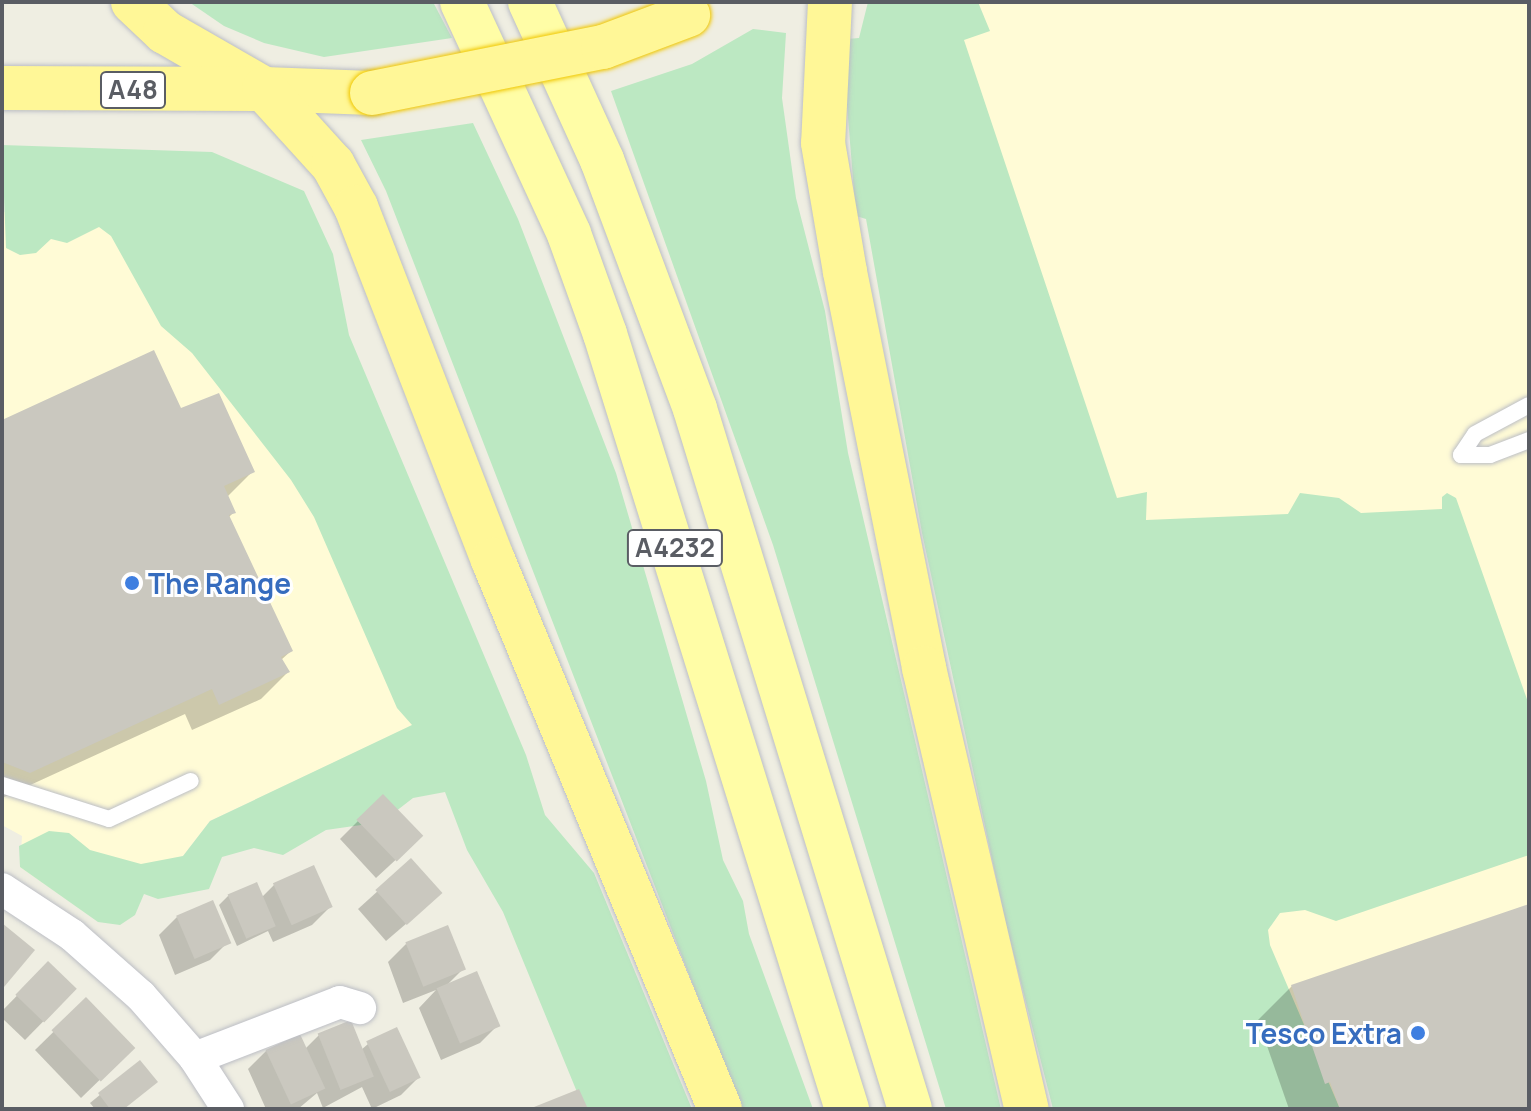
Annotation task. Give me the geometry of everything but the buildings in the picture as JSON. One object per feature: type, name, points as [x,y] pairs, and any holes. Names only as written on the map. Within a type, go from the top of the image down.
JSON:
[{"type":"highway","points":[[133,2],[165,32],[264,89],[333,165],[356,207],[493,560],[720,1109]]},
{"type":"highway","points":[[830,2],[823,143],[845,272],[924,668],[1027,1109]]},
{"type":"highway","points":[[264,89],[372,93],[603,47],[700,8]]},
{"type":"highway","name":"A48","points":[[2,88],[264,89]]},
{"type":"main road","name":"A4232","points":[[462,2],[569,234],[605,334],[847,1109]]},
{"type":"main road","name":"A4232","points":[[530,2],[607,174],[695,409],[910,1109]]},
{"type":"street","points":[[2,889],[106,963],[195,1058],[228,1109]]},
{"type":"street","points":[[195,1058],[340,1002],[360,1008]]},
{"type":"lane","points":[[1529,405],[1475,434],[1461,455],[1490,455],[1529,440]]},
{"type":"lane","points":[[2,804],[8,787],[109,819],[191,781]]},
{"type":"shaded area","points":[[900,2],[1529,2],[1529,1109],[1273,1109]]},
{"type":"shaded area","points":[[2,212],[98,215],[302,478],[413,725],[210,821],[183,856],[72,903],[20,867],[22,836],[2,825]]},
{"type":"green space","points":[[189,2],[433,2],[452,38],[324,57],[264,43],[224,26]]},
{"type":"green space","points":[[868,2],[978,2],[990,31],[964,40],[1117,498],[1147,492],[1146,520],[1288,514],[1300,493],[1339,498],[1361,513],[1442,509],[1442,497],[1447,493],[1456,498],[1529,705],[1529,855],[1336,921],[1305,910],[1280,913],[1268,930],[1270,945],[1340,1109],[1053,1109],[1006,924],[922,533],[866,219],[856,216],[844,68],[847,39],[859,38]]},
{"type":"green space","points":[[753,29],[786,33],[782,98],[796,198],[825,311],[848,453],[1001,1109],[946,1109],[773,545],[611,91],[692,64]]},
{"type":"green space","points":[[473,123],[518,219],[616,473],[706,781],[723,860],[743,901],[749,934],[813,1109],[741,1109],[386,191],[361,140]]},
{"type":"green space","points":[[2,145],[212,152],[304,191],[333,254],[349,335],[526,755],[545,815],[594,873],[692,1109],[584,1109],[503,912],[467,850],[445,792],[413,798],[382,822],[326,830],[283,855],[254,848],[222,857],[209,889],[158,899],[144,894],[135,915],[120,925],[98,922],[20,867],[19,846],[49,831],[69,833],[90,850],[141,864],[183,856],[210,821],[412,725],[397,708],[314,517],[291,480],[192,353],[161,326],[111,236],[99,227],[67,243],[51,239],[36,253],[20,255],[6,248]]},
{"type":"place","name":"The Range","points":[[132,583]]},
{"type":"place","name":"Tesco Extra","points":[[1418,1033]]}]
